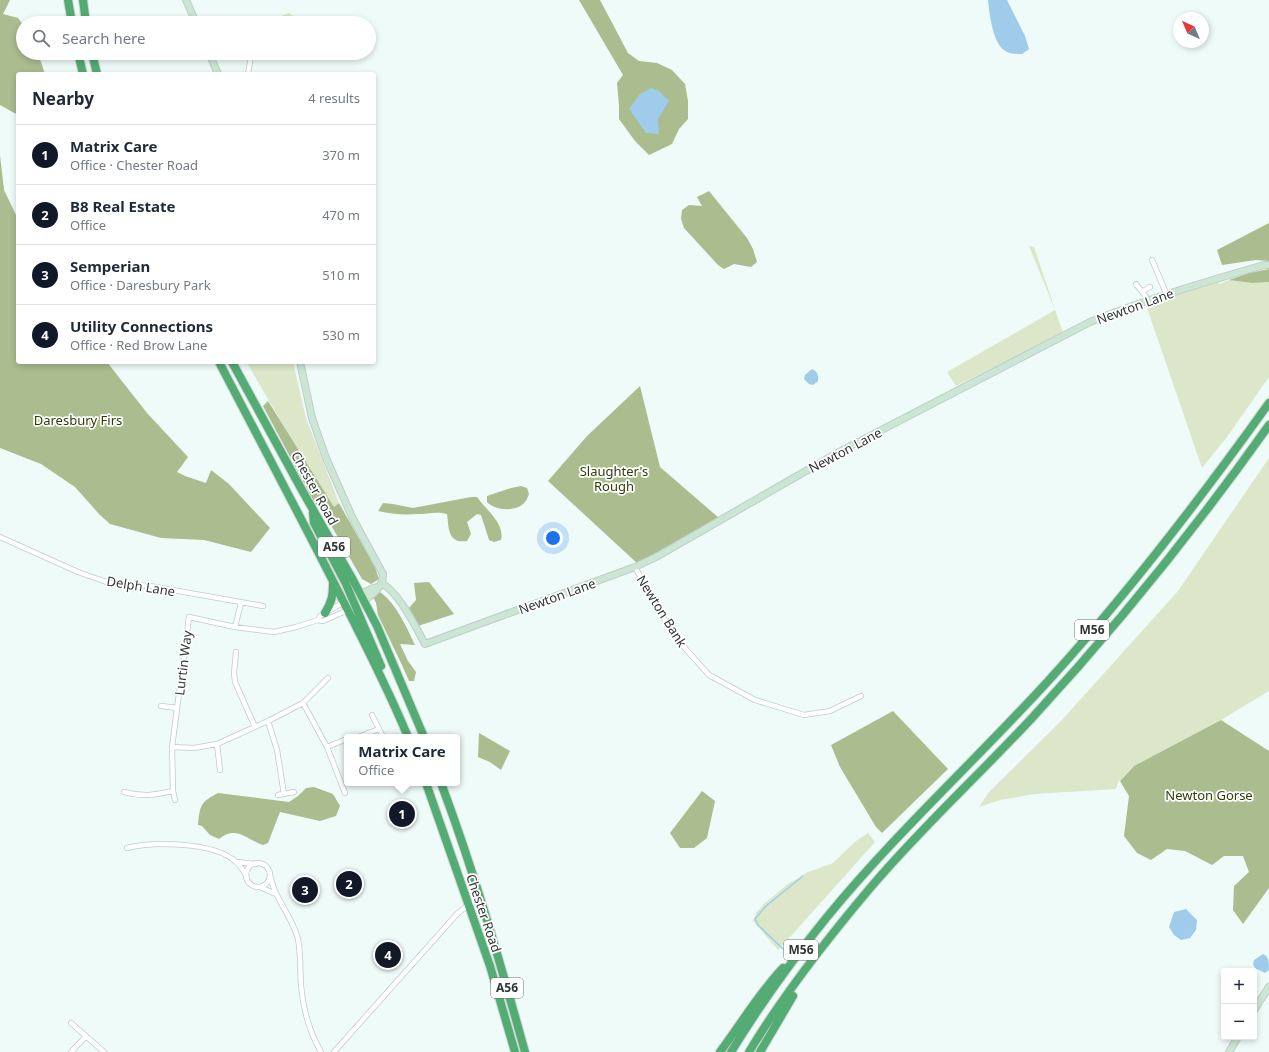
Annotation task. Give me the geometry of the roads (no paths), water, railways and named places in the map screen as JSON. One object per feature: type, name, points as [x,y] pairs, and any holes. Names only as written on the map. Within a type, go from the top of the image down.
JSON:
[{"type":"highway","points":[[68,0],[71,16]]},
{"type":"highway","points":[[83,0],[85,16]]},
{"type":"highway","points":[[80,60],[83,72]]},
{"type":"highway","points":[[94,60],[97,72]]},
{"type":"highway","name":"Chester Road","points":[[219,364],[333,581],[350,604],[407,734]]},
{"type":"highway","name":"Chester Road","points":[[233,364],[362,597],[390,656],[423,734]]},
{"type":"highway","name":"M56","points":[[730,1052],[762,1003],[804,946],[835,908],[916,818],[996,737],[1086,637],[1178,526],[1269,403]]},
{"type":"highway","name":"M56","points":[[749,1052],[780,1004],[838,926],[891,865],[1031,719],[1116,622],[1184,540],[1269,425]]},
{"type":"highway","points":[[313,510],[314,523],[346,584],[350,604]]},
{"type":"highway","points":[[325,613],[331,604],[333,596],[333,581]]},
{"type":"highway","name":"Chester Road","points":[[427,786],[490,966],[515,1052]]},
{"type":"highway","name":"Chester Road","points":[[442,786],[480,900],[525,1052]]},
{"type":"highway","points":[[720,1052],[774,977],[804,946]]},
{"type":"highway","points":[[760,1052],[802,982],[815,957]]},
{"type":"street","points":[[186,0],[193,16]]},
{"type":"street","points":[[212,60],[217,72]]},
{"type":"street","points":[[248,72],[250,60]]},
{"type":"street","points":[[1152,260],[1166,293]]},
{"type":"street","name":"Newton Lane","points":[[380,585],[390,589],[397,596],[425,644],[635,567],[656,557],[859,441],[949,396],[1090,322],[1166,293],[1264,265],[1269,265]]},
{"type":"street","points":[[1136,284],[1143,291],[1148,300]]},
{"type":"street","points":[[1143,291],[1150,287]]},
{"type":"street","name":"Chester Road","points":[[300,364],[312,418],[326,458],[353,519],[382,572],[383,578],[380,585]]},
{"type":"street","name":"Delph Lane","points":[[0,537],[78,572],[109,584],[150,586],[263,606]]},
{"type":"street","name":"Newton Bank","points":[[635,567],[675,637],[709,675],[755,700],[804,715],[830,711],[861,696]]},
{"type":"street","points":[[241,603],[235,627],[274,632],[318,620],[323,621],[362,597],[373,588],[380,585]]},
{"type":"street","points":[[318,620],[320,616],[325,613],[350,604]]},
{"type":"street","name":"Lurtin Way","points":[[175,800],[173,791],[172,747],[188,617],[235,627]]},
{"type":"street","points":[[236,652],[234,669],[235,682],[255,727]]},
{"type":"street","points":[[172,747],[194,748],[217,744],[268,722],[303,703],[328,678]]},
{"type":"street","points":[[303,703],[327,747],[345,793]]},
{"type":"street","name":"Lurtin Way","points":[[161,706],[177,708]]},
{"type":"street","points":[[372,715],[382,734]]},
{"type":"street","points":[[268,722],[277,750],[284,794]]},
{"type":"street","points":[[366,734],[379,729]]},
{"type":"street","points":[[327,747],[344,740]]},
{"type":"street","points":[[217,744],[220,770]]},
{"type":"street","points":[[124,792],[144,796],[173,791]]},
{"type":"street","points":[[278,795],[294,792]]},
{"type":"street","points":[[127,848],[152,844],[202,848],[224,854],[237,862],[252,886],[260,887],[276,894]]},
{"type":"street","points":[[237,862],[266,866],[276,894],[290,918],[300,950],[301,984],[305,1013],[310,1029],[321,1052]]},
{"type":"street","points":[[247,877],[246,874],[250,867],[256,864]]},
{"type":"street","points":[[260,887],[266,884],[270,874]]},
{"type":"street","points":[[334,1052],[457,914],[469,904],[480,900]]},
{"type":"street","points":[[1257,1005],[1269,987]]},
{"type":"street","points":[[71,1023],[104,1052]]},
{"type":"street","points":[[71,1052],[86,1036]]},
{"type":"street","points":[[1229,1052],[1236,1040]]},
{"type":"water","points":[[988,0],[1007,0],[1025,36],[1029,49],[1022,54],[1015,54],[1006,51],[1000,46],[992,27]]},
{"type":"water","points":[[651,88],[659,91],[669,101],[658,119],[659,134],[646,133],[629,109],[640,94]]},
{"type":"water","points":[[812,369],[818,375],[818,381],[813,385],[809,384],[804,379],[805,375]]},
{"type":"water","points":[[1186,909],[1197,920],[1196,930],[1190,938],[1181,940],[1174,935],[1169,927],[1174,912]]},
{"type":"water","points":[[1263,954],[1265,955],[1268,958],[1269,970],[1265,973],[1255,968],[1253,964],[1254,960]]},
{"type":"waterway","points":[[783,949],[758,925],[755,919],[766,906],[803,876]]},
{"type":"place","name":"Matrix Care","points":[[402,814]]},
{"type":"place","name":"B8 Real Estate","points":[[349,884]]},
{"type":"place","name":"Semperian","points":[[305,890]]},
{"type":"place","name":"Utility Connections","points":[[388,955]]},
{"type":"park label","name":"Daresbury Firs","points":[[78,420]]},
{"type":"park label","name":"Slaughter's Rough","points":[[614,478]]},
{"type":"park label","name":"Newton Gorse","points":[[1209,795]]}]
